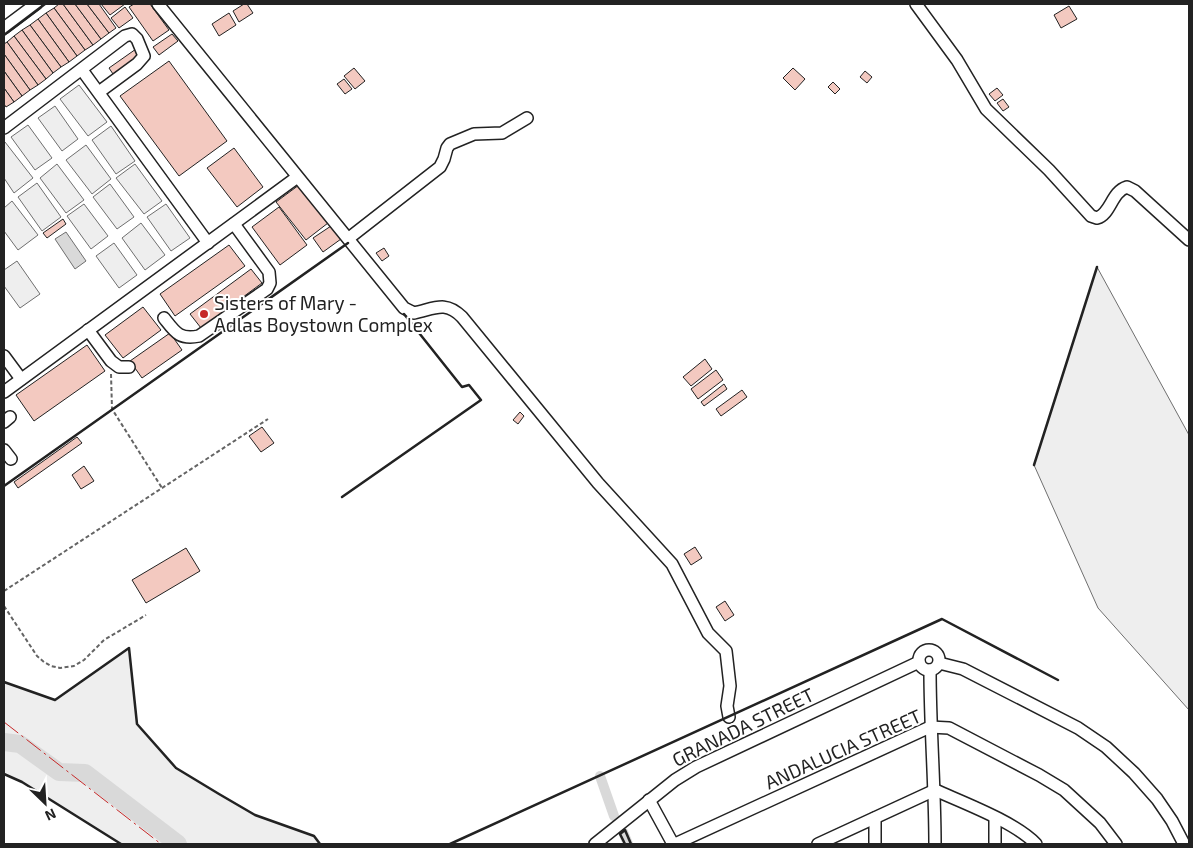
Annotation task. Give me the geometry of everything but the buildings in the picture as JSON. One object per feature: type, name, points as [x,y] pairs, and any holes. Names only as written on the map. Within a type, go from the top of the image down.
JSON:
[{"type":"street","points":[[4,28],[36,4]]},
{"type":"street","points":[[158,4],[404,308],[414,313],[433,306],[442,306],[456,311],[598,482],[672,564],[708,633],[726,651],[730,686],[727,706],[729,717]]},
{"type":"street","points":[[916,4],[957,60],[986,109],[1049,170],[1092,216],[1097,218],[1102,216],[1117,192],[1126,187],[1135,191],[1189,240]]},
{"type":"street","points":[[6,126],[125,36],[132,34],[137,39],[144,56],[137,64],[99,92]]},
{"type":"street","points":[[82,70],[208,243]]},
{"type":"street","points":[[349,238],[440,167],[444,160],[446,148],[450,144],[474,134],[502,133],[527,118]]},
{"type":"street","points":[[4,392],[296,178]]},
{"type":"street","points":[[164,318],[176,334],[188,338],[199,336],[267,289],[271,278],[269,272],[234,224]]},
{"type":"street","points":[[88,330],[111,361],[119,367],[129,367]]},
{"type":"street","points":[[4,356],[21,379]]},
{"type":"street","points":[[935,844],[935,790],[930,727],[934,666],[936,654],[928,651],[922,653],[919,662],[922,667],[934,666],[962,668],[1078,728],[1106,747],[1134,773],[1157,799],[1172,821],[1184,844]]},
{"type":"street","name":"GRANADA STREET","points":[[595,844],[675,780],[696,767],[919,662]]},
{"type":"street","name":"ANDALUCIA STREET","points":[[674,844],[930,727],[949,728],[1064,790],[1100,823],[1116,844]]},
{"type":"street","points":[[935,790],[995,818],[1030,838],[1036,844]]},
{"type":"street","points":[[818,844],[935,790]]},
{"type":"street","points":[[649,800],[674,844]]},
{"type":"street","points":[[875,818],[875,844]]},
{"type":"street","points":[[995,818],[995,844]]},
{"type":"path","points":[[111,361],[112,409],[162,488]]},
{"type":"path","points":[[4,591],[268,419]]},
{"type":"path","points":[[4,606],[37,656],[44,662],[60,668],[79,664],[104,640],[146,615]]},
{"type":"shaded area","points":[[79,85],[107,122],[88,136],[60,99]]},
{"type":"shaded area","points":[[55,106],[78,139],[62,151],[38,118]]},
{"type":"shaded area","points":[[28,125],[52,158],[35,170],[11,137]]},
{"type":"shaded area","points":[[111,126],[135,161],[116,174],[92,140]]},
{"type":"shaded area","points":[[5,142],[33,178],[14,193],[4,178]]},
{"type":"shaded area","points":[[86,145],[111,179],[92,194],[66,160]]},
{"type":"shaded area","points":[[57,164],[84,200],[66,213],[40,178]]},
{"type":"shaded area","points":[[135,164],[162,201],[144,214],[116,178]]},
{"type":"shaded area","points":[[37,183],[61,217],[42,231],[18,197]]},
{"type":"shaded area","points":[[110,184],[134,217],[117,229],[93,197]]},
{"type":"shaded area","points":[[12,201],[38,235],[18,250],[4,231],[4,208]]},
{"type":"shaded area","points":[[84,204],[108,236],[91,249],[67,216]]},
{"type":"shaded area","points":[[166,204],[190,238],[171,251],[147,217]]},
{"type":"shaded area","points":[[141,223],[165,255],[145,270],[122,238]]},
{"type":"shaded area","points":[[66,232],[86,261],[75,269],[55,239]]},
{"type":"shaded area","points":[[114,243],[137,275],[119,288],[96,256]]},
{"type":"shaded area","points":[[17,261],[40,294],[20,308],[4,286],[4,270]]},
{"type":"shaded area","points":[[1097,267],[1189,435],[1189,710],[1098,608],[1034,465]]},
{"type":"shaded area","points":[[129,648],[137,724],[176,768],[255,815],[314,836],[320,844],[121,844],[22,782],[4,774],[4,682],[55,700]]},
{"type":"waterway","points":[[4,742],[20,744],[59,772],[85,773],[178,844]]},
{"type":"waterway","points":[[600,776],[614,816]]},
{"type":"waterway","points":[[623,832],[628,844]]},
{"type":"wall","points":[[4,35],[45,4]]},
{"type":"wall","points":[[4,486],[348,243]]},
{"type":"wall","points":[[1034,465],[1097,267]]},
{"type":"wall","points":[[342,497],[481,400],[469,385],[462,387],[404,314]]},
{"type":"wall","points":[[450,844],[942,619],[1058,680]]},
{"type":"wall","points":[[4,682],[55,700],[129,648],[137,724],[176,768],[255,815],[314,836],[320,844]]},
{"type":"wall","points":[[4,774],[22,782],[121,844]]},
{"type":"wall","points":[[625,844],[620,834],[625,830],[631,844]]},
{"type":"power","points":[[4,722],[161,844]]},
{"type":"place","name":"Sisters of Mary - Adlas Boystown Complex","points":[[204,314]]}]
